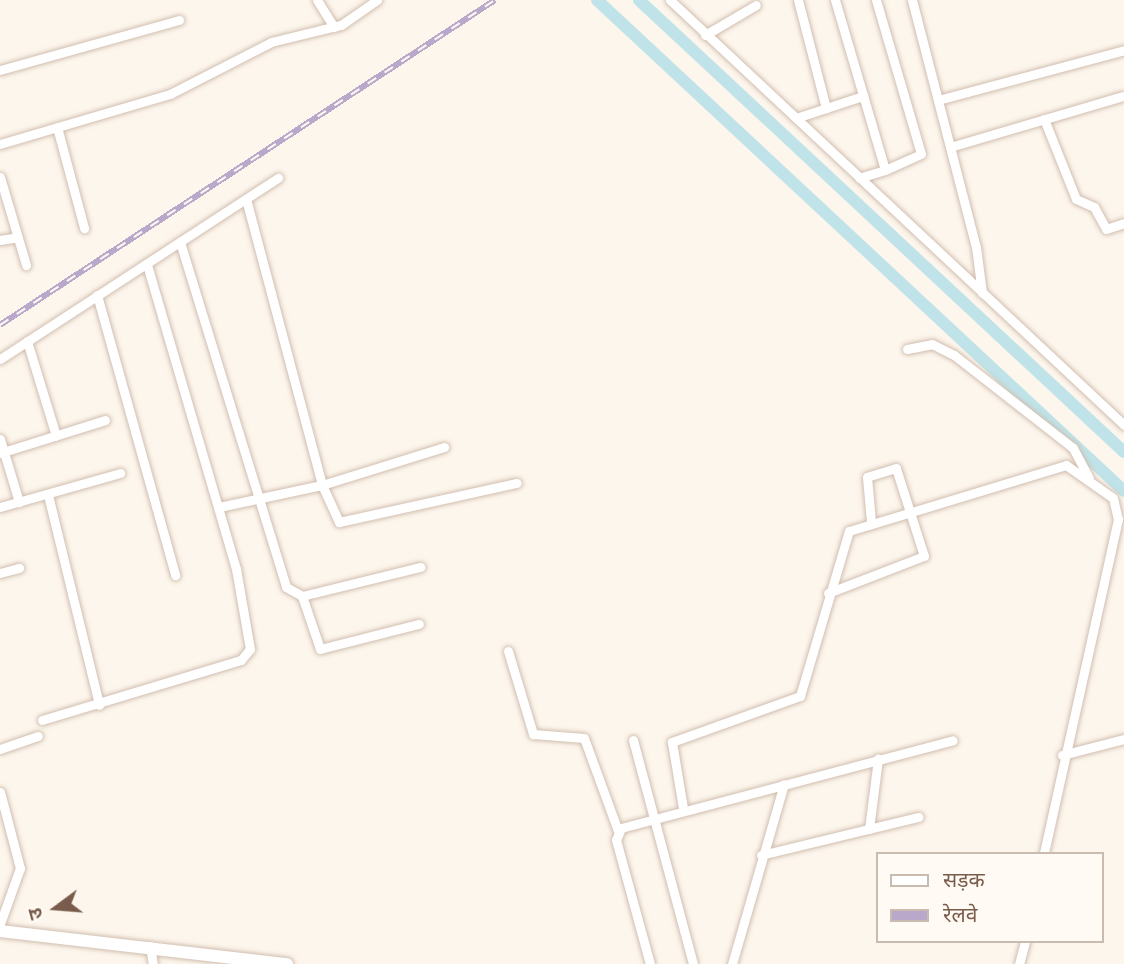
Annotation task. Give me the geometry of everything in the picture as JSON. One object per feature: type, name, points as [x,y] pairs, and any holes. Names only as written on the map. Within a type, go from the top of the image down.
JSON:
[{"type":"street","points":[[317,0],[334,27]]},
{"type":"street","points":[[0,145],[170,93],[271,42],[334,27],[377,0]]},
{"type":"street","points":[[670,0],[1124,425]]},
{"type":"street","points":[[798,0],[826,108]]},
{"type":"street","points":[[835,0],[884,170]]},
{"type":"street","points":[[859,177],[884,170],[921,154],[876,0]]},
{"type":"street","points":[[912,0],[950,147],[982,293]]},
{"type":"street","points":[[705,35],[756,5]]},
{"type":"street","points":[[0,70],[179,20]]},
{"type":"street","points":[[938,100],[1124,50]]},
{"type":"street","points":[[796,118],[863,96]]},
{"type":"street","points":[[950,147],[1123,96]]},
{"type":"street","points":[[1044,119],[1076,199],[1094,207],[1106,229],[1124,223]]},
{"type":"street","points":[[57,128],[84,228]]},
{"type":"street","points":[[0,177],[26,265]]},
{"type":"street","points":[[0,359],[278,178]]},
{"type":"street","points":[[246,199],[322,485],[334,516],[352,524],[517,483]]},
{"type":"street","points":[[0,240],[18,237]]},
{"type":"street","points":[[180,242],[278,573],[302,597],[320,649],[419,624]]},
{"type":"street","points":[[42,720],[99,705],[247,654],[250,625],[219,507],[147,264]]},
{"type":"street","points":[[97,295],[176,575]]},
{"type":"street","points":[[27,341],[55,436]]},
{"type":"street","points":[[907,349],[932,344],[954,355],[1073,448],[1089,478]]},
{"type":"street","points":[[2,452],[105,420]]},
{"type":"street","points":[[0,439],[19,502]]},
{"type":"street","points":[[219,507],[322,485],[444,447]]},
{"type":"street","points":[[683,808],[672,742],[800,696],[828,593],[849,531],[1066,465],[1089,478],[1112,498],[1118,519],[1062,755],[1044,852]]},
{"type":"street","points":[[828,593],[921,560],[914,513],[905,482],[893,467],[867,477],[871,523]]},
{"type":"street","points":[[0,507],[121,473]]},
{"type":"street","points":[[48,495],[99,705]]},
{"type":"street","points":[[302,597],[420,567]]},
{"type":"street","points":[[0,573],[19,568]]},
{"type":"street","points":[[508,651],[533,734],[584,738],[618,831],[650,964]]},
{"type":"street","points":[[0,749],[38,736]]},
{"type":"street","points":[[1062,755],[1124,739]]},
{"type":"street","points":[[633,740],[658,816],[694,964]]},
{"type":"street","points":[[618,831],[683,808],[953,740]]},
{"type":"street","points":[[869,829],[878,759]]},
{"type":"street","points":[[732,964],[761,855],[784,784]]},
{"type":"street","points":[[0,792],[20,868],[0,924]]},
{"type":"street","points":[[761,855],[918,817]]},
{"type":"street","points":[[0,931],[150,946],[287,964]]},
{"type":"street","points":[[1020,964],[1025,943]]},
{"type":"street","points":[[150,946],[153,964]]},
{"type":"waterway","points":[[597,0],[1124,491]]},
{"type":"waterway","points":[[639,0],[1124,452]]},
{"type":"railway","points":[[0,325],[495,0]]}]
